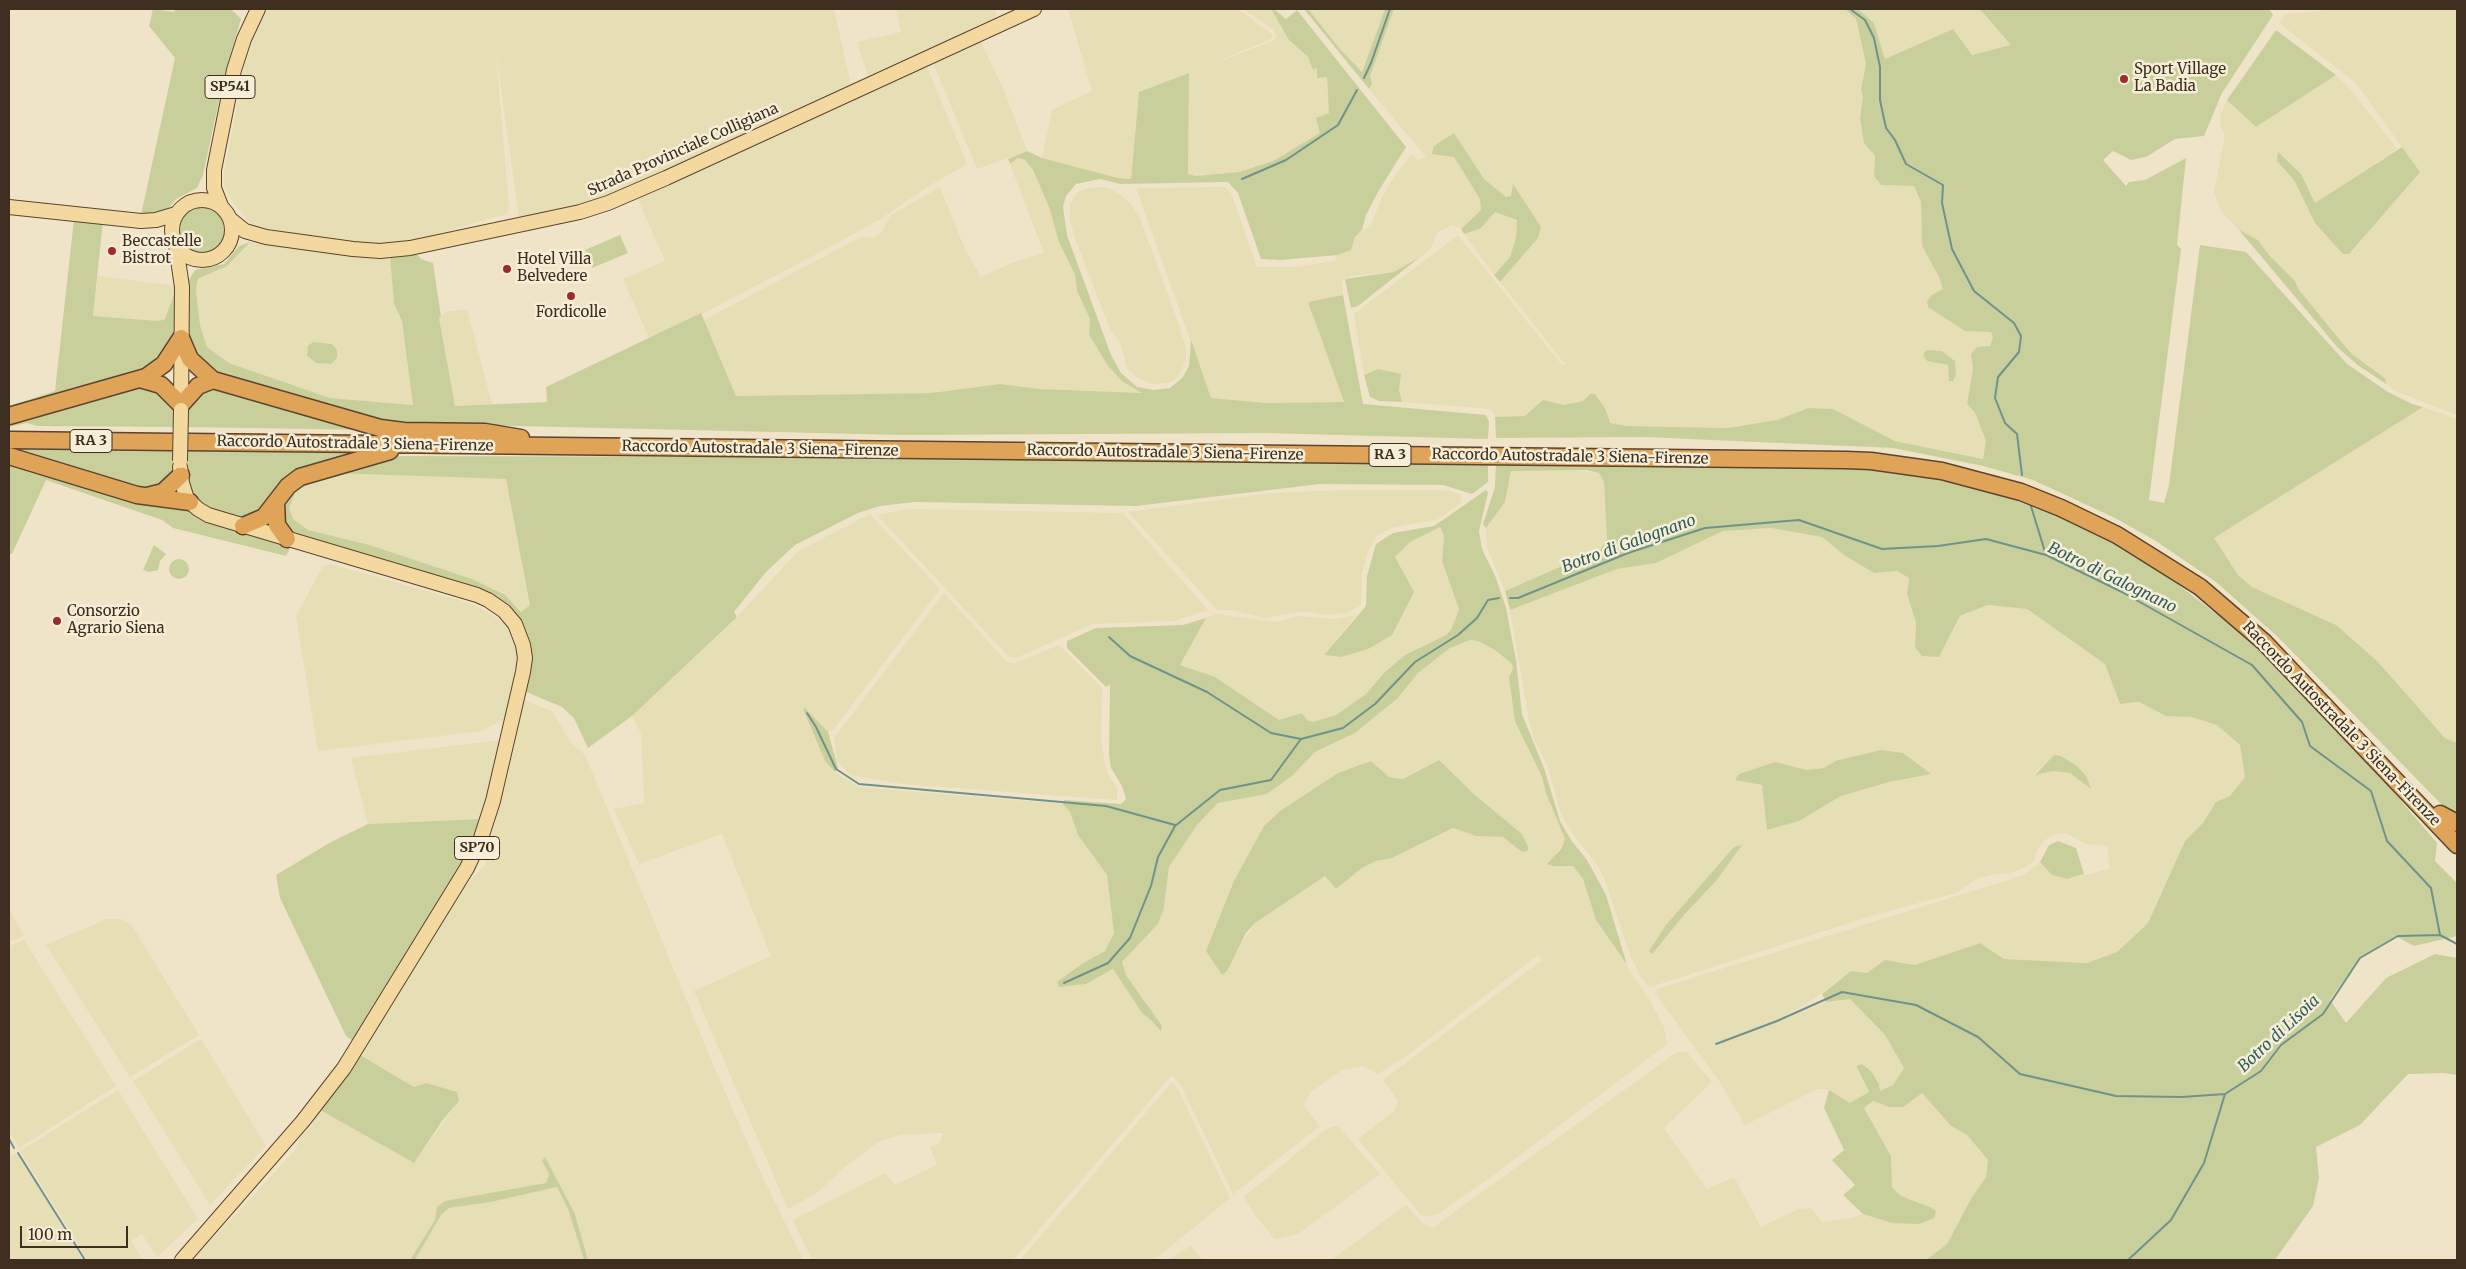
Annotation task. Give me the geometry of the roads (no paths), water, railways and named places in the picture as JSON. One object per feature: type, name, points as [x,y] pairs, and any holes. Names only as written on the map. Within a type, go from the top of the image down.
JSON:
[{"type":"highway","points":[[9,416],[140,379],[161,367],[181,338]]},
{"type":"highway","points":[[181,338],[190,359],[213,380],[380,428],[404,431],[485,432],[519,442]]},
{"type":"highway","points":[[140,379],[160,385],[181,408],[198,386],[213,380]]},
{"type":"highway","name":"Raccordo Autostradale 3 Siena-Firenze","points":[[9,432],[181,438],[1846,460],[1871,461],[1942,471],[2021,492],[2061,508],[2117,535],[2176,570],[2220,604],[2264,642],[2457,845]]},
{"type":"highway","name":"Raccordo Autostradale 3 Siena-Firenze","points":[[9,440],[181,438]]},
{"type":"highway","points":[[243,526],[264,517],[288,486],[300,477],[382,453],[400,450],[492,451],[519,442]]},
{"type":"highway","name":"Raccordo Autostradale 3 Siena-Firenze","points":[[519,442],[1848,451],[1900,456],[1963,468],[2034,487],[2061,497],[2137,535],[2197,575],[2236,605],[2272,638],[2457,832]]},
{"type":"highway","points":[[9,456],[145,497],[190,502]]},
{"type":"highway","points":[[145,497],[163,492],[180,468]]},
{"type":"highway","points":[[276,502],[277,525],[287,539]]},
{"type":"highway","points":[[2404,790],[2415,810],[2457,854]]},
{"type":"highway","points":[[2440,814],[2457,824]]},
{"type":"main road","name":"SP541","points":[[221,206],[214,188],[214,170],[234,70],[244,39],[258,9]]},
{"type":"main road","name":"Strada Provinciale Colligiana","points":[[230,219],[245,231],[266,237],[353,249],[388,251],[588,210],[660,181],[1034,9]]},
{"type":"main road","name":"SP541","points":[[195,201],[206,188],[214,170]]},
{"type":"main road","points":[[141,221],[157,227],[174,241],[187,257],[198,260],[212,259],[228,245],[232,232],[230,219],[221,206],[211,201],[195,201],[184,206],[176,214],[172,225],[174,241],[182,287],[180,468],[182,487],[190,502]]},
{"type":"main road","points":[[9,207],[141,221],[159,220],[176,214]]},
{"type":"main road","name":"Strada Provinciale Colligiana","points":[[228,245],[246,238],[266,237]]},
{"type":"main road","points":[[182,287],[186,274],[198,260]]},
{"type":"main road","name":"SP70","points":[[182,1260],[303,1121],[344,1068],[460,881],[474,854],[487,820],[523,672],[523,645],[516,626],[504,611],[488,600],[477,595],[208,515],[190,502]]},
{"type":"waterway","points":[[1364,78],[1390,9]]},
{"type":"waterway","points":[[1850,9],[1865,20],[1874,38],[1880,67],[1880,100],[1886,128],[1895,140],[1906,164],[1943,185],[1942,203],[1952,249],[1974,291],[2014,323],[2021,336],[2019,352],[1998,377],[1995,398],[2005,423],[2017,434],[2022,475]]},
{"type":"waterway","points":[[1242,179],[1286,160],[1338,125],[1357,90]]},
{"type":"waterway","points":[[2030,503],[2046,555]]},
{"type":"waterway","name":"Botro di Galognano","points":[[1510,598],[1518,598],[1628,553],[1705,528],[1799,520],[1882,549],[1938,546],[1986,539],[2046,555],[2122,592],[2252,665],[2302,722],[2310,746],[2371,791],[2387,841],[2431,888],[2440,935]]},
{"type":"waterway","name":"Botro di Galognano","points":[[1064,983],[1108,963],[1130,938],[1151,886],[1158,857],[1175,826],[1220,790],[1271,780],[1301,739],[1343,728],[1375,704],[1415,662],[1458,635],[1477,618],[1488,600],[1499,598]]},
{"type":"waterway","points":[[1109,637],[1130,656],[1207,692],[1271,733],[1301,739]]},
{"type":"waterway","points":[[807,713],[816,727],[836,769],[859,784],[1106,806],[1175,825]]},
{"type":"waterway","name":"Botro di Lisoia","points":[[2128,1260],[2171,1220],[2204,1163],[2225,1094],[2261,1071],[2281,1045],[2323,1014],[2360,958],[2398,936],[2440,935],[2457,944]]},
{"type":"waterway","points":[[1716,1044],[1777,1021],[1842,992],[1916,1005],[1978,1037],[2020,1074],[2116,1096],[2182,1097],[2225,1094]]},
{"type":"waterway","points":[[9,1139],[14,1148]]},
{"type":"waterway","points":[[18,1153],[85,1260]]},
{"type":"place","name":"Sport Village La Badia","points":[[2124,79]]},
{"type":"place","name":"Beccastelle Bistrot","points":[[112,251]]},
{"type":"place","name":"Hotel Villa Belvedere","points":[[507,269]]},
{"type":"place","name":"Fordicolle","points":[[571,296]]},
{"type":"place","name":"Consorzio Agrario Siena","points":[[57,621]]}]
